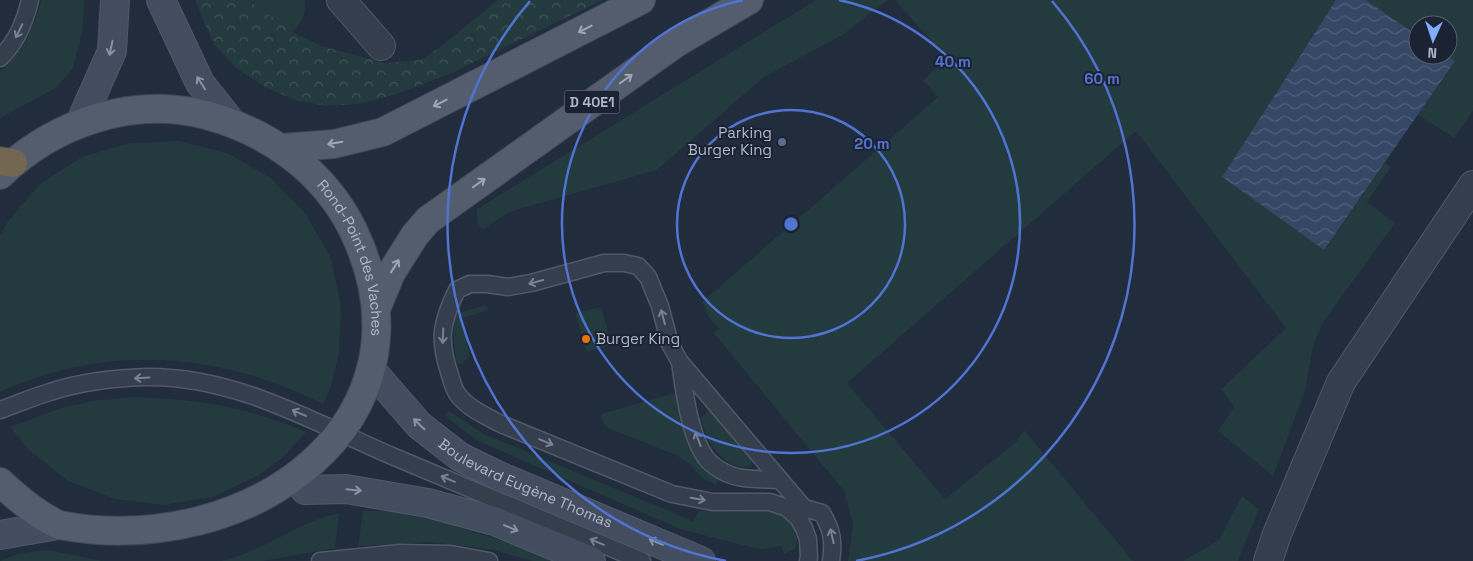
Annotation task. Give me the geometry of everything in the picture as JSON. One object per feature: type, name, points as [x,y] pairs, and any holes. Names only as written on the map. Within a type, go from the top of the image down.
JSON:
[{"type":"main road","points":[[80,123],[112,51],[115,0]]},
{"type":"main road","points":[[161,0],[200,83],[231,122]]},
{"type":"main road","points":[[282,148],[334,144],[383,132],[641,0]]},
{"type":"main road","name":"D 40E1","points":[[376,310],[391,273],[415,235],[428,220],[676,43],[749,0]]},
{"type":"main road","name":"Rond-Point des Vaches","points":[[0,482],[36,512],[58,525],[114,544],[172,547],[230,535],[257,524],[282,508],[322,474],[349,436],[359,415],[372,371],[377,331],[371,278],[361,248],[347,219],[329,192],[307,168],[282,148],[257,133],[231,122],[186,112],[140,109],[110,114],[56,133],[4,166]]},
{"type":"main road","name":"Boulevard Eugène Thomas","points":[[372,371],[419,425],[460,457],[499,476],[702,561]]},
{"type":"main road","points":[[305,490],[346,489],[428,503],[494,521],[592,561]]},
{"type":"main road","points":[[0,535],[58,525]]},
{"type":"street","points":[[341,0],[381,46]]},
{"type":"street","points":[[1268,561],[1276,534],[1342,382],[1473,185]]},
{"type":"lane","points":[[0,58],[17,37],[27,15],[30,0]]},
{"type":"lane","points":[[808,561],[808,539],[804,528],[798,518],[787,508],[770,502],[713,502],[672,494],[501,424],[478,411],[460,397],[453,386],[445,361],[442,337],[446,312],[456,290],[470,284],[508,287],[531,283],[604,263],[624,263],[638,266],[648,277],[660,306],[670,344],[680,362],[804,508],[822,512],[829,524],[834,544],[831,561]]},
{"type":"lane","points":[[680,362],[686,402],[697,439],[706,458],[721,470],[737,477],[780,480]]},
{"type":"lane","points":[[0,410],[75,385],[147,377],[185,379],[218,385],[263,398],[642,561]]},
{"type":"lane","points":[[320,561],[400,554],[451,554],[489,561]]},
{"type":"green space","points":[[41,0],[84,0],[83,29],[73,68],[56,88],[0,118],[0,71],[21,48],[31,30]]},
{"type":"green space","points":[[195,0],[248,0],[293,32],[321,46],[385,63],[421,60],[444,44],[498,0],[603,0],[449,74],[397,94],[359,104],[326,106],[295,100],[265,87],[236,68],[213,43]]},
{"type":"green space","points":[[248,0],[305,0],[304,14],[293,32]]},
{"type":"green space","points":[[816,0],[888,0],[844,34],[764,77],[657,170],[509,212],[482,230],[477,222],[477,209]]},
{"type":"green space","points":[[895,0],[1336,0],[1222,177],[1324,250],[1385,163],[1391,167],[1367,202],[1395,223],[1322,324],[1313,346],[1305,391],[1273,476],[1218,431],[1234,407],[1221,389],[1286,328],[1136,131],[847,383],[945,499],[1016,442],[1024,430],[1133,561],[848,561],[853,524],[844,491],[713,332],[720,329],[709,318],[702,302],[938,97],[923,80],[947,59]]},
{"type":"green space","points":[[1366,0],[1473,0],[1473,111],[1454,138],[1418,115],[1452,65],[1458,65],[1458,15],[1408,15],[1408,29]]},
{"type":"green space","points":[[179,141],[227,153],[271,178],[305,213],[330,256],[341,305],[339,354],[331,386],[323,404],[284,387],[244,373],[203,364],[163,360],[122,361],[81,366],[40,376],[0,392],[0,236],[8,221],[40,184],[82,157],[130,143]]},
{"type":"green space","points":[[486,305],[488,310],[460,319],[470,355],[462,364],[458,365],[454,341],[455,316]]},
{"type":"green space","points":[[601,307],[612,345],[587,352],[575,313]]},
{"type":"green space","points":[[675,393],[687,442],[698,463],[718,480],[716,485],[702,478],[690,464],[676,455],[608,428],[603,423],[601,414]]},
{"type":"green space","points":[[135,397],[201,402],[243,410],[285,423],[306,432],[282,458],[259,475],[213,497],[164,505],[115,499],[68,481],[29,450],[10,427],[64,407],[98,400]]},
{"type":"green space","points":[[710,410],[751,457],[751,465],[744,467],[731,464],[714,449],[706,435],[701,418]]},
{"type":"green space","points":[[449,411],[484,434],[693,521],[699,511],[763,509],[782,514],[795,528],[797,534],[796,548],[784,554],[781,546],[762,549],[750,547],[680,529],[476,440],[445,416]]},
{"type":"green space","points":[[1242,496],[1259,509],[1238,561],[1183,561],[1219,540]]},
{"type":"green space","points":[[363,511],[394,511],[436,520],[568,561],[532,561],[489,549],[429,542],[358,546]]},
{"type":"green space","points":[[339,513],[335,548],[263,561],[221,561],[252,551],[309,523]]},
{"type":"green space","points":[[49,550],[102,561],[0,561],[20,553]]},
{"type":"water","points":[[1336,0],[1366,0],[1408,29],[1408,65],[1452,65],[1324,250],[1222,177]]},
{"type":"place","name":"Parking Burger King","points":[[782,142]]},
{"type":"place","name":"Burger King","points":[[586,339]]}]
